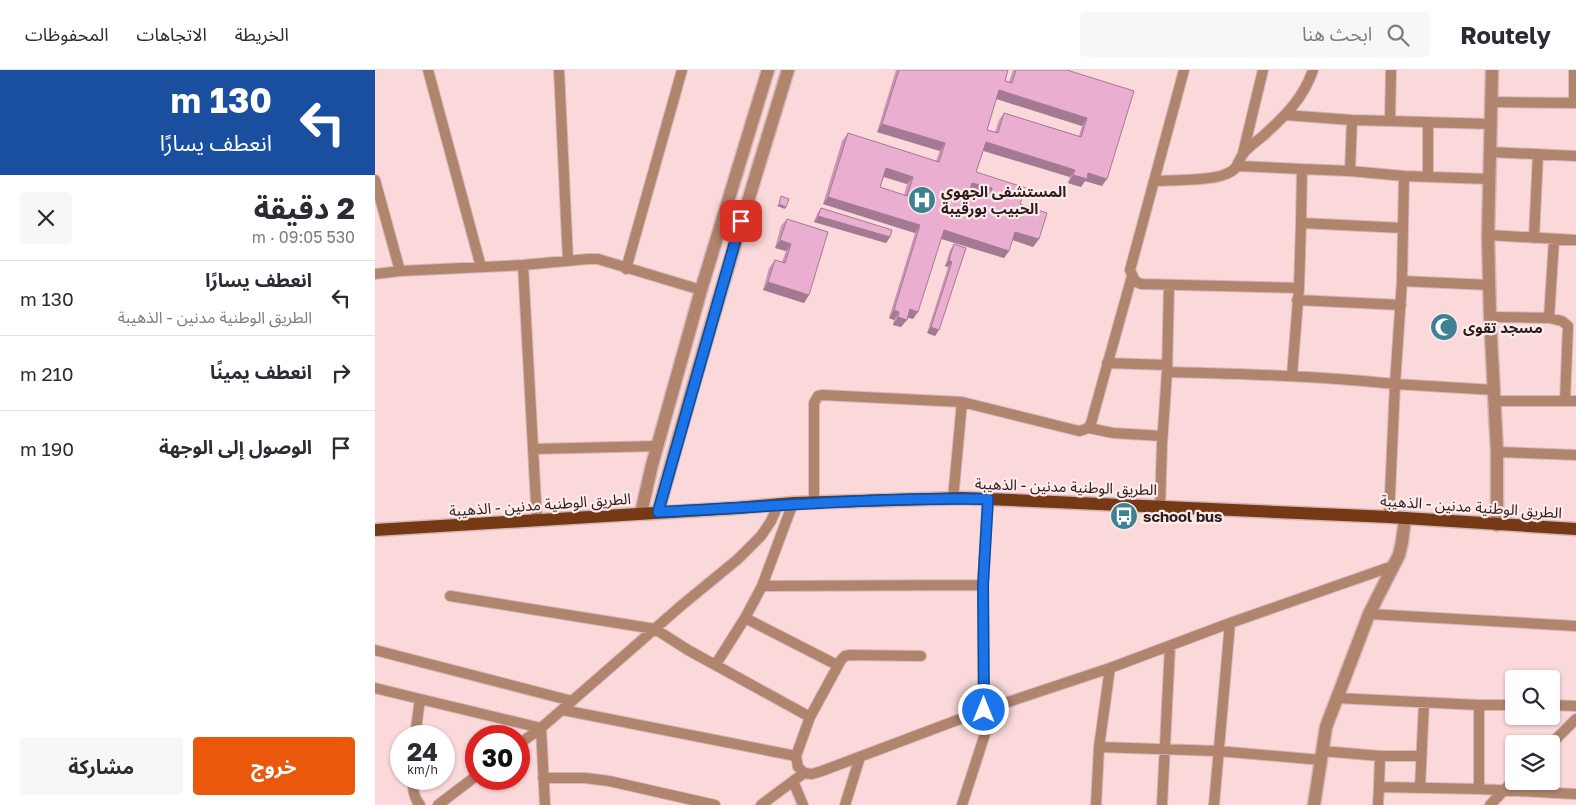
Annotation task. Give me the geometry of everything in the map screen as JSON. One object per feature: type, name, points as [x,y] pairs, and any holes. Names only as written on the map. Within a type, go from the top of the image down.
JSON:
[{"type":"main road","name":"الطريق الوطنية مدنين - الذهيبة","points":[[375,530],[793,503],[953,499],[1160,506],[1389,517],[1576,529]]},
{"type":"street","points":[[428,70],[481,267]]},
{"type":"street","points":[[559,70],[568,260]]},
{"type":"street","points":[[626,269],[682,70]]},
{"type":"street","points":[[641,513],[701,290],[768,70]]},
{"type":"street","points":[[658,512],[719,295],[787,70]]},
{"type":"street","points":[[1184,70],[1131,264],[1132,276],[1135,281],[1141,284],[1299,288]]},
{"type":"street","points":[[1154,180],[1218,177],[1238,166],[1243,154],[1263,70]]},
{"type":"street","points":[[1243,154],[1285,115],[1305,89],[1313,70]]},
{"type":"street","points":[[1390,121],[1391,70]]},
{"type":"street","points":[[1492,70],[1488,235],[1497,452],[1497,524]]},
{"type":"street","points":[[1491,102],[1575,103],[1574,70]]},
{"type":"street","points":[[1285,115],[1351,120],[1490,124]]},
{"type":"street","points":[[1350,171],[1351,120]]},
{"type":"street","points":[[1427,122],[1429,177]]},
{"type":"street","points":[[1490,152],[1576,156]]},
{"type":"street","points":[[1534,238],[1538,154]]},
{"type":"street","points":[[1238,166],[1489,179]]},
{"type":"street","points":[[1291,375],[1299,288],[1302,169]]},
{"type":"street","points":[[1389,517],[1395,384],[1401,305],[1404,176]]},
{"type":"street","points":[[375,180],[401,271]]},
{"type":"street","points":[[1301,223],[1403,228]]},
{"type":"street","points":[[1488,235],[1576,240]]},
{"type":"street","points":[[1549,318],[1554,240]]},
{"type":"street","points":[[375,274],[598,259],[626,269],[701,290]]},
{"type":"street","points":[[523,265],[537,521]]},
{"type":"street","points":[[1089,428],[1092,424],[1132,276]]},
{"type":"street","points":[[1402,280],[1489,285]]},
{"type":"street","points":[[1160,506],[1169,286]]},
{"type":"street","points":[[1297,300],[1401,305]]},
{"type":"street","points":[[1107,363],[1167,369],[1342,378],[1494,395],[1571,401],[1568,326],[1562,321],[1549,318],[1490,317]]},
{"type":"street","points":[[814,503],[814,403],[818,396],[831,394],[962,402],[1079,431],[1089,428],[1113,433],[1163,436]]},
{"type":"street","points":[[953,499],[962,402]]},
{"type":"street","points":[[533,449],[658,446]]},
{"type":"street","points":[[1497,452],[1576,455]]},
{"type":"street","points":[[962,805],[989,708],[983,585],[988,499]]},
{"type":"street","points":[[716,664],[745,618],[761,586],[793,503]]},
{"type":"street","points":[[530,736],[563,710],[655,628],[738,559],[761,536],[779,505]]},
{"type":"street","points":[[1314,805],[1326,727],[1369,614],[1399,555],[1405,518]]},
{"type":"street","points":[[921,656],[845,656],[837,665],[810,716],[796,756],[798,767],[804,773],[812,774],[821,771],[989,708],[1110,668],[1230,623],[1393,566]]},
{"type":"street","points":[[761,586],[983,585]]},
{"type":"street","points":[[450,596],[655,628],[688,650],[810,716]]},
{"type":"street","points":[[1369,614],[1576,626]]},
{"type":"street","points":[[745,618],[837,665]]},
{"type":"street","points":[[1214,805],[1230,623]]},
{"type":"street","points":[[1162,805],[1170,646]]},
{"type":"street","points":[[375,650],[573,701]]},
{"type":"street","points":[[1096,805],[1099,747],[1110,668]]},
{"type":"street","points":[[375,688],[541,728]]},
{"type":"street","points":[[1336,698],[1505,705]]},
{"type":"street","points":[[416,725],[420,699]]},
{"type":"street","points":[[1420,788],[1424,702]]},
{"type":"street","points":[[1479,705],[1479,789]]},
{"type":"street","points":[[1560,705],[1576,706]]},
{"type":"street","points":[[563,710],[796,756]]},
{"type":"street","points":[[1560,735],[1576,720]]},
{"type":"street","points":[[541,728],[545,805]]},
{"type":"street","points":[[1099,747],[1321,756],[1421,756]]},
{"type":"street","points":[[1378,805],[1380,756]]},
{"type":"street","points":[[845,805],[860,757]]},
{"type":"street","points":[[761,805],[804,773]]},
{"type":"street","points":[[543,778],[585,778],[609,781],[715,805]]},
{"type":"street","points":[[793,781],[803,805]]},
{"type":"street","points":[[438,805],[465,784]]},
{"type":"street","points":[[1379,788],[1479,789],[1576,794]]},
{"type":"street","points":[[413,790],[416,801],[420,805]]},
{"type":"street","points":[[1489,805],[1504,790]]},
{"type":"building","name":"المستشفى الجهوي الحبيب بورقيبة","points":[[899,70],[1008,70],[1005,81],[1012,83],[1016,70],[1067,70],[1134,91],[1107,179],[1088,173],[1087,179],[1073,175],[1075,170],[986,142],[976,172],[1026,188],[1020,204],[1047,213],[1039,239],[1015,232],[1009,251],[944,230],[918,312],[910,309],[907,320],[898,317],[899,312],[894,310],[920,225],[828,197],[848,133],[939,162],[945,143],[882,124]],"holes":[[[999,90],[1087,118],[1081,137],[1004,113],[998,133],[987,130]],[[886,168],[913,177],[907,196],[880,187]],[[972,183],[992,188],[991,194],[970,189]]]},
{"type":"building","points":[[781,196],[789,199],[786,207],[779,204]]},
{"type":"building","points":[[821,208],[892,230],[890,237],[818,216]]},
{"type":"building","points":[[787,219],[828,232],[809,295],[768,282],[775,260],[785,263],[791,244],[780,240]]},
{"type":"building","points":[[954,244],[966,248],[939,330],[931,327],[952,262],[949,260]]},
{"type":"place","name":"المستشفى الجهوي الحبيب بورقيبة","points":[[922,200]]},
{"type":"place","name":"مسجد تقوى","points":[[1444,327]]},
{"type":"place","name":"school bus","points":[[1124,516]]},
{"type":"route","points":[[741,221],[658,512],[793,503],[962,498],[988,499],[983,585],[984,710]]}]
